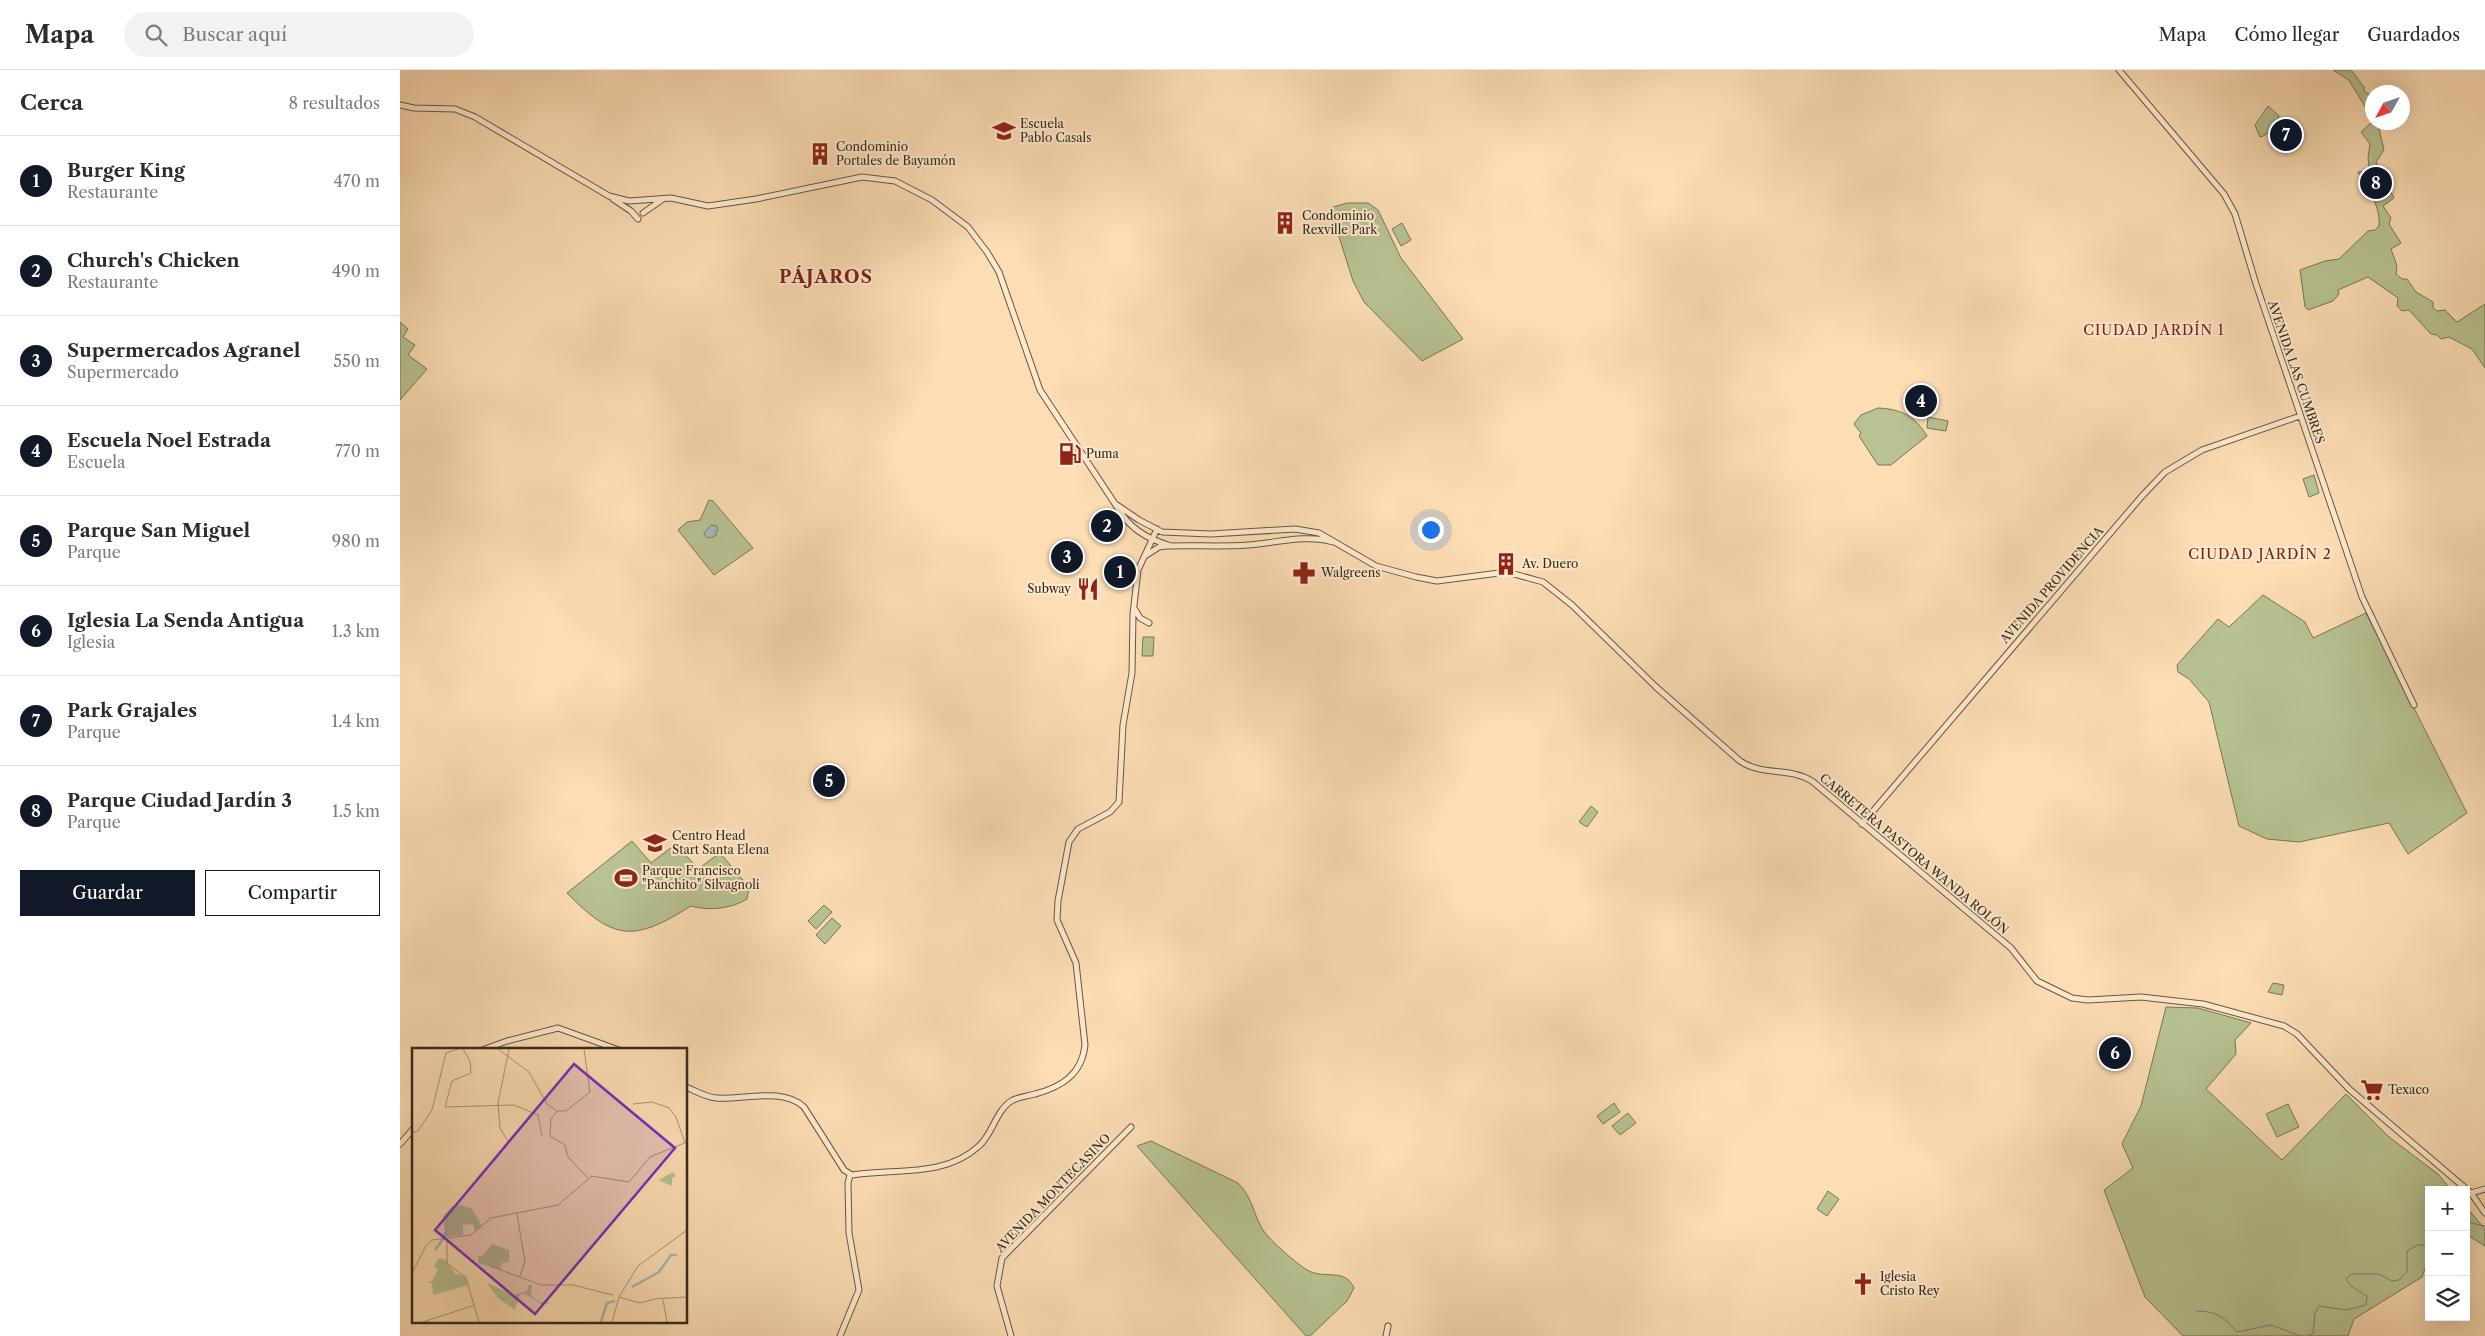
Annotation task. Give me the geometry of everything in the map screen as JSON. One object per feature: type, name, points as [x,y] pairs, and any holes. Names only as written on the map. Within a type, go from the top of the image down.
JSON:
[{"type":"street","name":"AVENIDA LAS CUMBRES","points":[[2119,70],[2224,194],[2235,214],[2300,416],[2362,597],[2414,705]]},
{"type":"street","name":"CARRETERA PASTORA WANDA ROLÓN","points":[[400,104],[414,108],[455,109],[475,117],[609,196],[629,200],[666,198],[708,206],[756,199],[862,177],[895,181],[932,200],[968,227],[991,259],[998,272],[1040,390],[1130,525],[1151,539],[1172,546],[1246,545],[1305,539],[1321,539],[1337,544]]},
{"type":"street","points":[[609,196],[631,211],[638,219]]},
{"type":"street","points":[[643,213],[666,198]]},
{"type":"street","name":"AVENIDA PROVIDENCIA","points":[[1862,824],[2116,526],[2165,472],[2202,450],[2300,416]]},
{"type":"street","name":"CARRETERA PASTORA WANDA ROLÓN","points":[[1118,505],[1157,529],[1193,534],[1295,529],[1319,533],[1376,566],[1437,581],[1507,572],[1543,582],[1578,610],[1656,687],[1740,761],[1758,770],[1796,774],[1806,778],[2011,948],[2038,981],[2066,997],[2088,1000],[2141,997],[2203,1004],[2284,1026],[2297,1034],[2349,1089],[2471,1193],[2484,1212]]},
{"type":"street","points":[[688,1088],[715,1098],[783,1097],[796,1100],[804,1108],[844,1170],[850,1175],[924,1170],[949,1164],[980,1145],[1006,1106],[1014,1100],[1049,1091],[1065,1082],[1078,1070],[1084,1058],[1085,1046],[1076,963],[1057,920],[1058,901],[1069,842],[1078,829],[1110,812],[1119,802],[1124,726],[1132,673],[1134,607],[1141,560],[1157,529]]},
{"type":"street","points":[[1141,560],[1150,551],[1158,547],[1172,546]]},
{"type":"street","points":[[1134,607],[1140,618],[1149,623]]},
{"type":"street","points":[[488,1048],[558,1028],[613,1048]]},
{"type":"street","name":"AVENIDA MONTECASINO","points":[[1011,1336],[997,1286],[1002,1258],[1131,1127]]},
{"type":"street","points":[[400,1144],[412,1130]]},
{"type":"street","points":[[840,1336],[859,1290],[849,1233],[848,1183],[850,1175]]},
{"type":"street","points":[[2471,1193],[2485,1189]]},
{"type":"street","points":[[1386,1336],[1388,1326]]},
{"type":"green space","points":[[2333,70],[2351,70],[2364,87],[2365,106],[2349,80]]},
{"type":"green space","points":[[2268,106],[2279,116],[2272,129],[2260,137],[2255,125]]},
{"type":"green space","points":[[2286,124],[2297,133],[2286,146],[2275,137]]},
{"type":"green space","points":[[2365,128],[2365,130],[2379,130],[2384,150],[2376,162],[2394,198],[2383,206],[2391,218],[2389,224],[2401,243],[2391,249],[2397,266],[2396,274],[2402,279],[2407,279],[2416,292],[2433,302],[2433,308],[2437,311],[2445,310],[2457,322],[2485,304],[2485,368],[2472,349],[2449,337],[2441,339],[2437,335],[2431,334],[2409,310],[2402,311],[2397,306],[2398,298],[2368,277],[2338,290],[2339,294],[2333,301],[2308,310],[2305,307],[2300,270],[2325,261],[2339,259],[2368,231],[2375,230],[2379,226],[2376,205],[2358,172],[2366,171],[2369,167],[2370,144],[2361,132]]},
{"type":"green space","points":[[1347,203],[1368,203],[1378,210],[1401,258],[1463,339],[1422,361],[1364,302],[1353,281],[1330,208]]},
{"type":"green space","points":[[1402,223],[1411,240],[1401,246],[1392,229]]},
{"type":"green space","points":[[400,322],[408,329],[403,337],[415,345],[408,355],[427,369],[400,400]]},
{"type":"green space","points":[[1878,408],[1894,410],[1907,415],[1918,423],[1927,436],[1891,465],[1878,465],[1859,436],[1861,433],[1854,424],[1861,415]]},
{"type":"green space","points":[[1928,417],[1948,421],[1946,431],[1927,428]]},
{"type":"green space","points":[[2314,475],[2319,493],[2309,497],[2303,479]]},
{"type":"green space","points":[[709,500],[713,501],[753,548],[714,575],[678,530],[687,522],[700,520]]},
{"type":"green space","points":[[2263,595],[2305,622],[2313,638],[2366,613],[2467,813],[2408,854],[2389,823],[2299,842],[2267,839],[2239,826],[2209,702],[2189,679],[2178,672],[2177,665],[2218,619],[2229,627]]},
{"type":"green space","points":[[1143,637],[1154,637],[1153,656],[1142,656]]},
{"type":"green space","points":[[1591,806],[1598,812],[1587,827],[1579,822]]},
{"type":"green space","points":[[632,841],[651,863],[676,844],[698,869],[720,853],[749,887],[747,899],[734,905],[720,908],[691,906],[654,926],[639,930],[625,931],[612,928],[583,909],[567,893]]},
{"type":"green space","points":[[824,905],[832,912],[816,929],[808,921]]},
{"type":"green space","points":[[832,918],[841,926],[825,944],[816,935]]},
{"type":"green space","points":[[2273,983],[2284,985],[2282,995],[2268,992]]},
{"type":"green space","points":[[2166,1007],[2198,1008],[2251,1023],[2235,1040],[2236,1054],[2206,1089],[2282,1160],[2346,1094],[2389,1137],[2438,1174],[2448,1186],[2425,1186],[2425,1268],[2422,1277],[2354,1319],[2348,1336],[2183,1336],[2145,1297],[2104,1190],[2133,1168],[2122,1144],[2141,1106]]},
{"type":"green space","points":[[1614,1103],[1620,1112],[1603,1124],[1597,1116]]},
{"type":"green space","points":[[2288,1104],[2299,1127],[2277,1137],[2266,1114]]},
{"type":"green space","points":[[1628,1113],[1636,1123],[1620,1135],[1612,1126]]},
{"type":"green space","points":[[1151,1141],[1238,1183],[1247,1194],[1263,1230],[1284,1252],[1307,1270],[1314,1273],[1340,1276],[1350,1282],[1354,1288],[1347,1301],[1310,1336],[1306,1336],[1137,1146]]},
{"type":"green space","points":[[1828,1191],[1839,1199],[1827,1216],[1817,1209]]},
{"type":"green space","points":[[2470,1212],[2485,1229],[2485,1246],[2470,1237]]},
{"type":"shaded area","points":[[711,525],[717,526],[718,530],[715,532],[717,535],[709,538],[704,533]]},
{"type":"waterway","points":[[2470,1223],[2485,1226]]},
{"type":"waterway","points":[[2308,1336],[2313,1333],[2315,1313],[2319,1306],[2346,1310],[2366,1305],[2367,1296],[2351,1286],[2346,1279],[2351,1274],[2379,1274],[2392,1281],[2399,1280],[2407,1272],[2407,1251],[2419,1244],[2422,1246],[2425,1245]]},
{"type":"waterway","points":[[2197,1311],[2210,1312],[2220,1316],[2237,1332],[2271,1325],[2301,1336]]},
{"type":"place","name":"Escuela Pablo Casals","points":[[1004,131]]},
{"type":"place","name":"Park Grajales","points":[[2286,135]]},
{"type":"place","name":"Condominio Portales de Bayamón","points":[[820,154]]},
{"type":"place","name":"Parque Ciudad Jardín 3","points":[[2376,183]]},
{"type":"place","name":"Condominio Rexville Park","points":[[1285,223]]},
{"type":"place","name":"Escuela Noel Estrada","points":[[1921,401]]},
{"type":"place","name":"Puma","points":[[1070,454]]},
{"type":"place","name":"Church's Chicken","points":[[1107,526]]},
{"type":"place","name":"Supermercados Agranel","points":[[1067,557]]},
{"type":"place","name":"Av. Duero","points":[[1506,564]]},
{"type":"place","name":"Burger King","points":[[1120,572]]},
{"type":"place","name":"Walgreens","points":[[1304,573]]},
{"type":"place","name":"Subway","points":[[1088,589]]},
{"type":"place","name":"Parque San Miguel","points":[[829,781]]},
{"type":"place","name":"Centro Head Start Santa Elena","points":[[655,843]]},
{"type":"place","name":"Parque Francisco \"Panchito\" Silvagnoli","points":[[626,878]]},
{"type":"place","name":"Iglesia La Senda Antigua","points":[[2115,1053]]},
{"type":"place","name":"Texaco","points":[[2372,1090]]},
{"type":"place","name":"Iglesia Cristo Rey","points":[[1863,1284]]},
{"type":"district","name":"PÁJAROS","points":[[826,277]]},
{"type":"district","name":"CIUDAD JARDÍN 1","points":[[2154,330]]},
{"type":"district","name":"CIUDAD JARDÍN 2","points":[[2260,554]]}]
